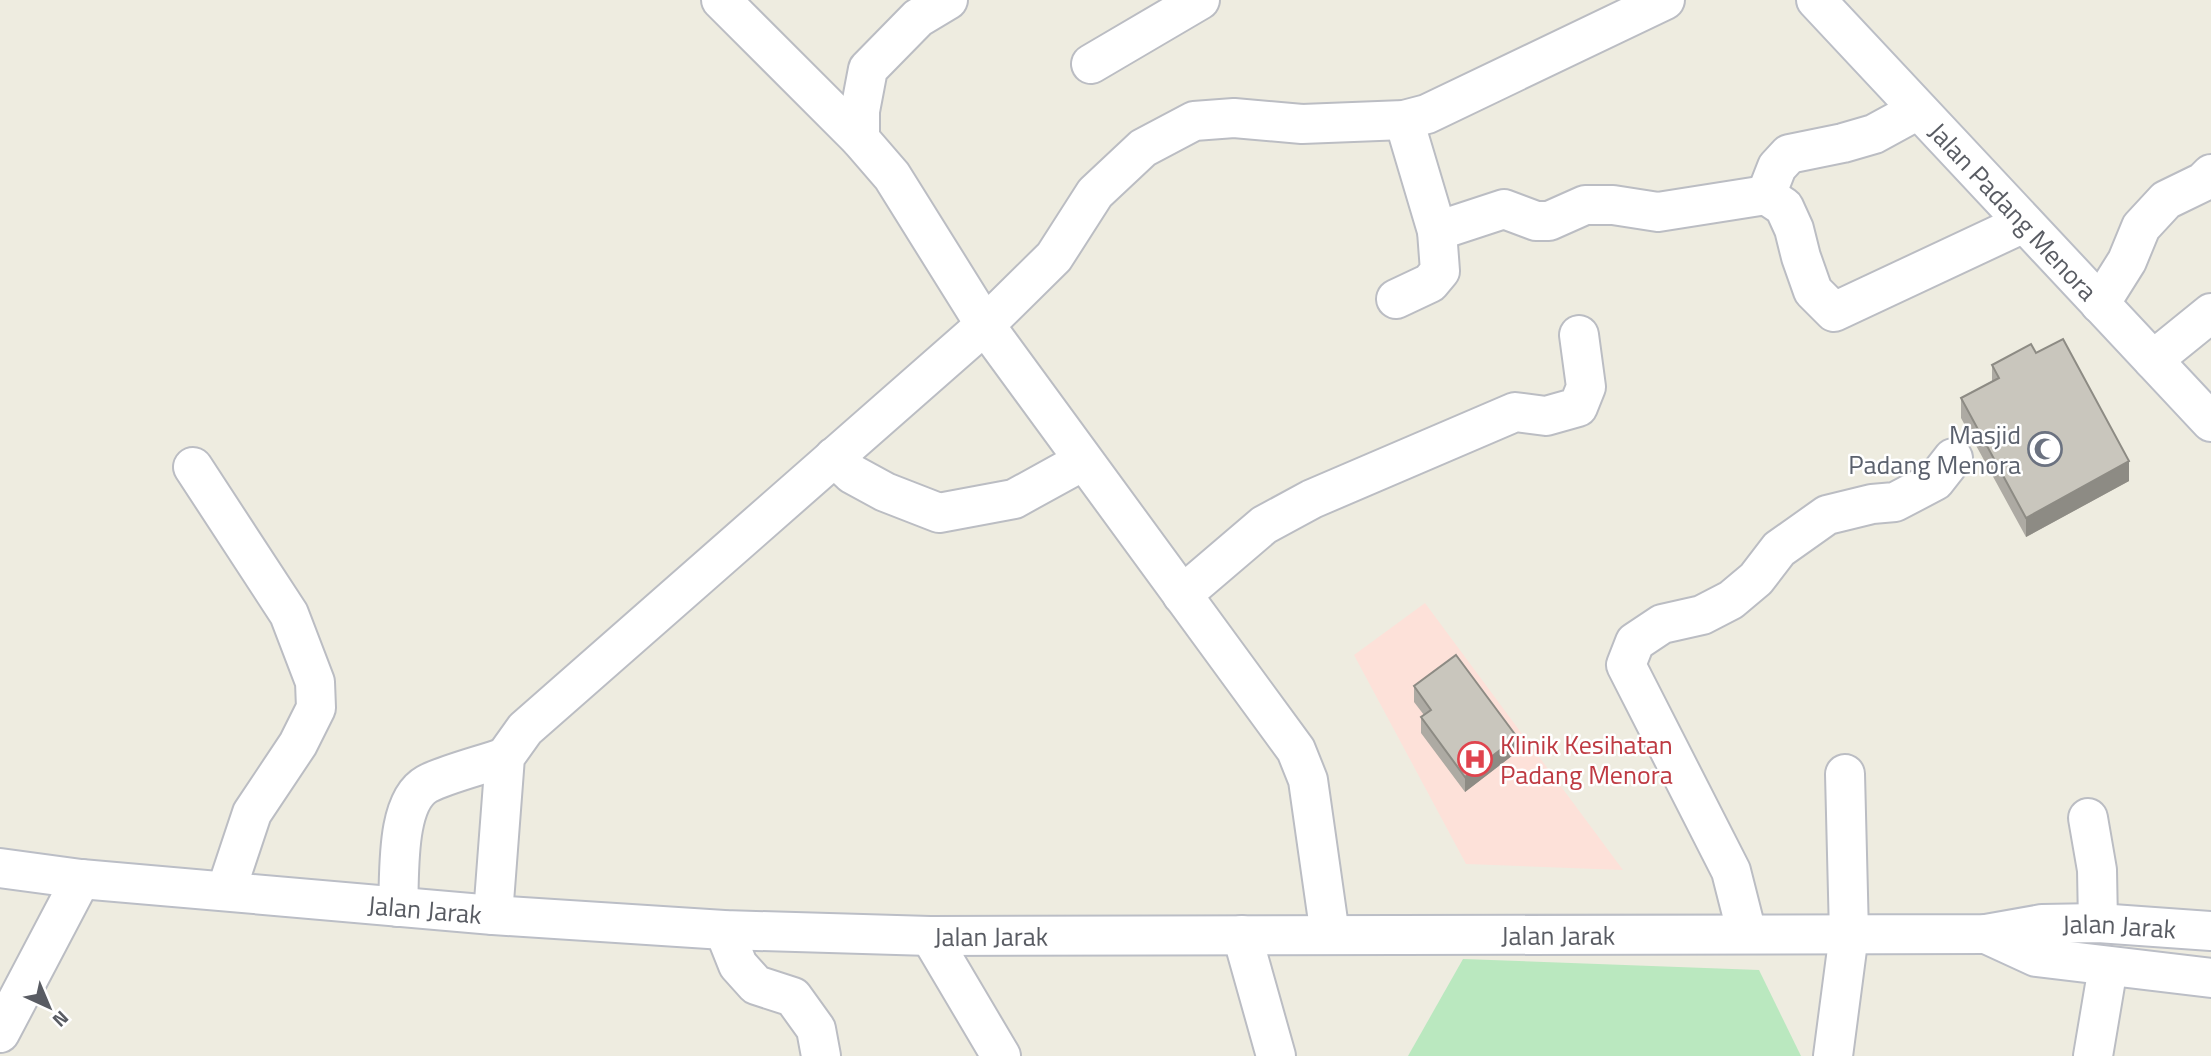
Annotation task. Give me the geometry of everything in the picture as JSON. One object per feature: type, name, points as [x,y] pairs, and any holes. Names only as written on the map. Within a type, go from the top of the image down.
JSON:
[{"type":"street","points":[[721,0],[860,139],[892,176],[985,325],[1296,750],[1308,780],[1330,935]]},
{"type":"street","points":[[860,139],[860,111],[869,69],[918,18],[948,0]]},
{"type":"street","points":[[1091,64],[1200,0]]},
{"type":"street","points":[[493,915],[505,757],[525,729],[985,325],[1054,257],[1095,193],[1143,148],[1194,121],[1234,118],[1302,124],[1404,120],[1427,114],[1665,0]]},
{"type":"street","name":"Jalan Padang Menora","points":[[1816,0],[2211,422]]},
{"type":"street","points":[[1766,195],[1777,167],[1789,154],[1874,134],[1919,110]]},
{"type":"street","points":[[1396,299],[1430,283],[1440,271],[1437,231],[1404,120]]},
{"type":"street","points":[[2100,304],[2127,261],[2141,227],[2166,201],[2203,182],[2211,174]]},
{"type":"street","points":[[1437,231],[1504,209],[1535,221],[1549,221],[1585,205],[1613,205],[1658,212],[1766,195],[1784,207],[1794,229],[1813,291],[1835,312],[2024,223]]},
{"type":"street","points":[[2153,360],[2211,313]]},
{"type":"street","points":[[1182,595],[1264,526],[1311,499],[1515,412],[1546,416],[1578,407],[1586,387],[1579,335]]},
{"type":"street","points":[[834,457],[852,474],[885,492],[939,513],[1014,499],[1083,461]]},
{"type":"street","points":[[1747,934],[1731,871],[1626,664],[1634,642],[1662,624],[1702,615],[1731,600],[1756,579],[1779,549],[1827,515],[1872,504],[1895,502],[1935,481],[1953,458]]},
{"type":"street","points":[[193,467],[289,614],[315,682],[316,708],[298,744],[252,813],[226,891]]},
{"type":"street","points":[[398,907],[404,824],[411,800],[426,785],[505,757]]},
{"type":"street","points":[[1833,1056],[1849,934],[1845,774]]},
{"type":"street","points":[[2088,818],[2097,870],[2098,923]]},
{"type":"street","name":"Jalan Jarak","points":[[0,868],[81,879],[493,915],[724,930],[930,936],[1986,934],[2042,924],[2098,923],[2211,931]]},
{"type":"street","points":[[0,1033],[81,879]]},
{"type":"street","points":[[724,930],[738,965],[756,985],[793,997],[816,1029],[821,1056]]},
{"type":"street","name":"Jalan Jarak","points":[[1986,934],[2036,957],[2211,978]]},
{"type":"street","points":[[1242,935],[1276,1056]]},
{"type":"street","points":[[930,936],[1000,1056]]},
{"type":"street","points":[[2093,1056],[2108,967]]},
{"type":"shaded area","name":"Klinik Kesihatan Padang Menora","points":[[1425,603],[1623,870],[1466,864],[1354,655]]},
{"type":"green space","points":[[1463,959],[1759,970],[1801,1056],[1408,1056]]},
{"type":"building","name":"Masjid Padang Menora","points":[[2063,339],[2129,461],[2026,518],[1961,398],[1999,378],[1992,365],[2031,344],[2036,353]]},
{"type":"building","points":[[1456,655],[1517,737],[1465,777],[1421,717],[1431,710],[1414,686]]},
{"type":"place","name":"Masjid Padang Menora","points":[[2045,449]]},
{"type":"place","name":"Klinik Kesihatan Padang Menora","points":[[1475,759]]}]
